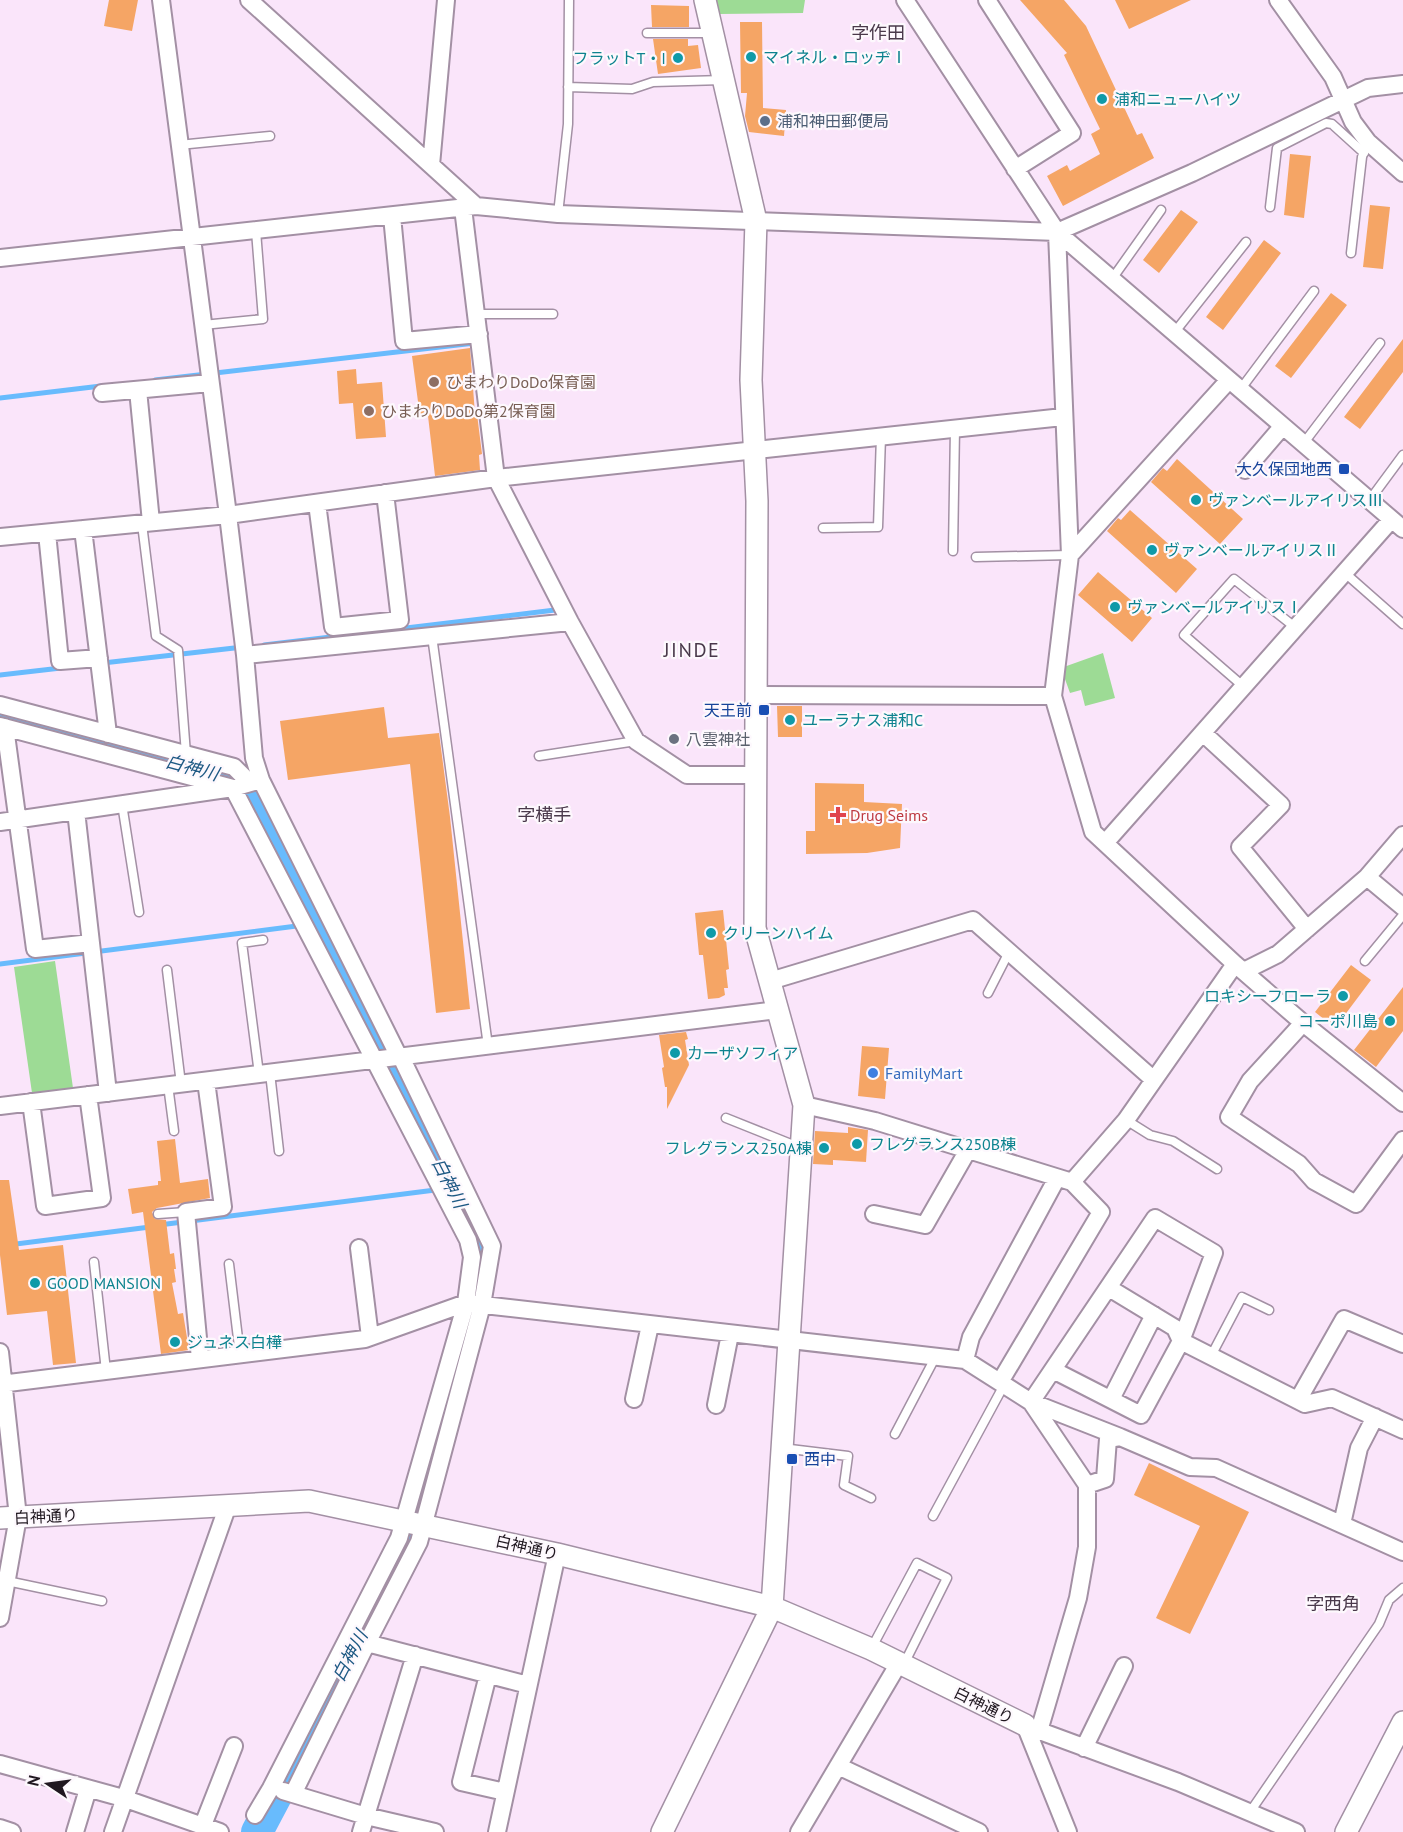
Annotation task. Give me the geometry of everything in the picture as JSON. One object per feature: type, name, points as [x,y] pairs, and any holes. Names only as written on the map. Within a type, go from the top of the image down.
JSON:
[{"type":"street","points":[[161,0],[245,655],[254,758],[248,783],[373,1060],[468,1240],[472,1257],[473,1304]]},
{"type":"street","points":[[249,0],[431,165],[470,207],[476,314],[496,478],[570,622],[636,741],[687,775],[755,775]]},
{"type":"street","points":[[431,165],[446,0]]},
{"type":"street","points":[[662,1832],[772,1606],[804,1105],[755,927],[757,501],[751,380],[756,221],[705,0]]},
{"type":"street","points":[[987,0],[1072,133],[1015,169]]},
{"type":"street","points":[[1278,0],[1333,77],[1366,147],[1403,173]]},
{"type":"street","points":[[910,2],[1057,232],[1397,525],[1345,573],[1105,843]]},
{"type":"street","points":[[0,258],[470,207],[558,214],[1057,232],[1192,173],[1368,88],[1403,84]]},
{"type":"street","points":[[392,216],[404,341],[479,334]]},
{"type":"street","points":[[1057,232],[1070,555],[1053,696],[1093,832],[1239,968],[1403,1103]]},
{"type":"street","points":[[102,393],[210,383]]},
{"type":"street","points":[[1070,555],[1234,385]]},
{"type":"street","points":[[138,390],[147,523]]},
{"type":"street","points":[[0,537],[228,515],[496,478],[1064,417]]},
{"type":"street","points":[[1245,470],[1282,427]]},
{"type":"street","points":[[317,503],[333,627],[400,620],[385,493]]},
{"type":"street","points":[[83,529],[108,734]]},
{"type":"street","points":[[47,533],[60,662],[99,658]]},
{"type":"street","points":[[245,655],[570,622]]},
{"type":"street","points":[[756,695],[1053,696]]},
{"type":"street","points":[[0,705],[234,767],[248,783],[402,1059],[492,1246],[473,1304],[414,1522],[399,1538],[281,1790]]},
{"type":"street","points":[[91,943],[35,949],[2,727],[248,783]]},
{"type":"street","points":[[1203,733],[1281,805],[1240,847],[1307,929]]},
{"type":"street","points":[[0,822],[248,783]]},
{"type":"street","points":[[76,811],[108,1093]]},
{"type":"street","points":[[965,1360],[971,1337],[1064,1180],[1126,1120],[1239,968],[1278,954],[1367,877],[1403,835]]},
{"type":"street","points":[[1367,877],[1403,907]]},
{"type":"street","points":[[770,981],[973,920],[1154,1080]]},
{"type":"street","points":[[0,1106],[777,1010]]},
{"type":"street","points":[[1303,1023],[1250,1081],[1229,1117],[1299,1164],[1314,1181],[1356,1204],[1403,1140]]},
{"type":"street","points":[[200,1359],[186,1212],[223,1207],[206,1081]]},
{"type":"street","points":[[31,1102],[45,1206],[102,1198],[88,1095]]},
{"type":"street","points":[[804,1105],[874,1121],[1064,1180],[1101,1212],[1002,1383]]},
{"type":"street","points":[[874,1214],[925,1225],[968,1150]]},
{"type":"street","points":[[1031,1402],[1155,1218],[1214,1252],[1181,1341],[1141,1415],[1053,1370]]},
{"type":"street","points":[[359,1248],[370,1337]]},
{"type":"street","points":[[1108,1288],[1175,1328],[1181,1341],[1305,1404],[1332,1398],[1403,1430]]},
{"type":"street","points":[[2,1384],[370,1337],[473,1304],[936,1356],[965,1360],[1031,1402],[1190,1467],[1216,1468],[1403,1552]]},
{"type":"street","points":[[1111,1399],[1154,1315]]},
{"type":"street","points":[[1298,1400],[1344,1319],[1403,1344]]},
{"type":"street","points":[[634,1399],[650,1325]]},
{"type":"street","points":[[716,1405],[730,1334]]},
{"type":"street","points":[[0,1352],[9,1518],[7,1581],[0,1618]]},
{"type":"street","points":[[1031,1402],[1087,1485],[1087,1547],[1078,1598],[1032,1728],[1068,1832]]},
{"type":"street","points":[[1342,1524],[1359,1448],[1375,1417]]},
{"type":"street","points":[[1087,1485],[1105,1479],[1108,1439],[1120,1437]]},
{"type":"street","name":"白神通り","points":[[9,1518],[309,1501],[414,1522],[772,1606],[871,1649],[1032,1728]]},
{"type":"street","points":[[113,1832],[123,1798],[228,1505]]},
{"type":"street","points":[[255,1815],[281,1790],[367,1643],[419,1542],[414,1522]]},
{"type":"street","points":[[497,1832],[556,1554]]},
{"type":"street","points":[[367,1643],[528,1685]]},
{"type":"street","points":[[363,1824],[415,1655]]},
{"type":"street","points":[[799,1832],[901,1664]]},
{"type":"street","points":[[1084,1748],[1125,1666]]},
{"type":"street","points":[[488,1674],[461,1782],[505,1792]]},
{"type":"street","points":[[1346,1832],[1403,1722]]},
{"type":"street","points":[[1032,1728],[1178,1782],[1296,1832]]},
{"type":"street","points":[[203,1825],[234,1746]]},
{"type":"street","points":[[0,1764],[123,1798],[219,1832]]},
{"type":"street","points":[[838,1766],[979,1832]]},
{"type":"street","points":[[75,1832],[88,1789]]},
{"type":"street","points":[[281,1790],[363,1824],[435,1832]]},
{"type":"street","points":[[0,1828],[12,1832]]},
{"type":"lane","points":[[558,214],[568,124],[569,0]]},
{"type":"lane","points":[[647,33],[712,33]]},
{"type":"lane","points":[[568,87],[632,89],[653,82],[723,80]]},
{"type":"lane","points":[[1270,207],[1278,148],[1326,123],[1332,124],[1366,147],[1351,253]]},
{"type":"lane","points":[[179,145],[270,136]]},
{"type":"lane","points":[[1112,279],[1161,210]]},
{"type":"lane","points":[[202,325],[263,319],[256,231]]},
{"type":"lane","points":[[1174,333],[1246,242]]},
{"type":"lane","points":[[1234,385],[1314,291]]},
{"type":"lane","points":[[476,314],[553,314]]},
{"type":"lane","points":[[1302,445],[1380,343]]},
{"type":"lane","points":[[953,551],[956,428]]},
{"type":"lane","points":[[823,528],[878,527],[881,436]]},
{"type":"lane","points":[[1368,501],[1403,455]]},
{"type":"lane","points":[[147,523],[156,636],[178,650],[186,754]]},
{"type":"lane","points":[[976,557],[1070,555]]},
{"type":"lane","points":[[1345,573],[1403,624]]},
{"type":"lane","points":[[1244,687],[1184,635],[1191,627],[1234,579],[1296,628]]},
{"type":"lane","points":[[432,636],[488,1046]]},
{"type":"lane","points":[[538,756],[636,741]]},
{"type":"lane","points":[[122,804],[139,912]]},
{"type":"lane","points":[[1365,962],[1403,915]]},
{"type":"lane","points":[[263,940],[242,943],[279,1151]]},
{"type":"lane","points":[[988,993],[1010,952]]},
{"type":"lane","points":[[167,970],[175,1085],[174,1131]]},
{"type":"lane","points":[[726,1118],[801,1148]]},
{"type":"lane","points":[[1126,1120],[1150,1135],[1173,1141],[1217,1168]]},
{"type":"lane","points":[[159,1214],[186,1212]]},
{"type":"lane","points":[[94,1262],[106,1371]]},
{"type":"lane","points":[[229,1264],[240,1354]]},
{"type":"lane","points":[[1211,1356],[1242,1297],[1269,1310]]},
{"type":"lane","points":[[895,1434],[936,1356]]},
{"type":"lane","points":[[933,1516],[1002,1383]]},
{"type":"lane","points":[[782,1448],[848,1456],[844,1485],[871,1498]]},
{"type":"lane","points":[[871,1649],[917,1563],[947,1578],[901,1664]]},
{"type":"lane","points":[[7,1581],[102,1601]]},
{"type":"lane","points":[[1250,1812],[1379,1624],[1389,1600],[1403,1588]]},
{"type":"green space","points":[[716,0],[805,0],[803,13],[719,14]]},
{"type":"green space","points":[[1103,653],[1115,698],[1085,706],[1081,690],[1070,693],[1061,668]]},
{"type":"green space","points":[[55,961],[73,1088],[32,1093],[14,967]]},
{"type":"building","points":[[109,0],[138,0],[132,31],[104,26]]},
{"type":"building","name":"浦和ニューハイツ","points":[[1020,0],[1064,0],[1086,26],[1137,135],[1142,133],[1154,158],[1063,206],[1047,176],[1067,165],[1070,171],[1100,154],[1091,134],[1100,129],[1064,55],[1067,53]]},
{"type":"building","points":[[1115,0],[1191,0],[1129,29]]},
{"type":"building","points":[[651,5],[689,6],[689,27],[652,27]]},
{"type":"building","points":[[740,22],[762,22],[763,108],[786,110],[784,136],[749,132],[745,116],[747,93],[741,93]]},
{"type":"building","name":"フラットT・I","points":[[653,39],[688,39],[688,46],[698,45],[701,68],[658,74]]},
{"type":"building","points":[[1290,154],[1311,156],[1304,218],[1284,215]]},
{"type":"building","points":[[1370,205],[1390,207],[1383,269],[1363,267]]},
{"type":"building","points":[[1181,210],[1198,222],[1159,273],[1143,260]]},
{"type":"building","points":[[1264,240],[1281,253],[1223,330],[1206,317]]},
{"type":"building","points":[[1331,293],[1347,305],[1291,378],[1275,366]]},
{"type":"building","points":[[1403,339],[1403,372],[1360,429],[1344,417]]},
{"type":"building","points":[[470,348],[475,414],[477,414],[482,454],[479,455],[480,470],[435,476],[428,416],[420,417],[412,356]]},
{"type":"building","points":[[356,369],[357,384],[382,382],[386,437],[356,439],[353,403],[339,404],[337,371]]},
{"type":"building","name":"ヴァンベールアイリスⅢ","points":[[1177,459],[1243,519],[1220,544],[1151,482],[1163,468],[1167,471]]},
{"type":"building","name":"ヴァンベールアイリスⅡ","points":[[1130,510],[1197,569],[1176,593],[1107,531],[1118,518],[1121,520]]},
{"type":"building","name":"ヴァンベールアイリスⅠ","points":[[1098,572],[1152,618],[1132,642],[1078,595]]},
{"type":"building","name":"ユーラナス浦和C","points":[[777,706],[802,706],[802,737],[778,737]]},
{"type":"building","points":[[384,707],[388,738],[439,733],[470,1009],[436,1013],[410,764],[288,780],[280,721]]},
{"type":"building","points":[[815,783],[864,784],[864,802],[902,804],[900,848],[867,853],[806,854],[806,831],[815,831]]},
{"type":"building","points":[[723,910],[729,969],[726,970],[728,988],[724,988],[725,995],[708,999],[703,955],[699,955],[695,913]]},
{"type":"building","name":"ロキシーフローラ","points":[[1351,965],[1371,980],[1335,1028],[1315,1012]]},
{"type":"building","name":"コーポ川島","points":[[1403,987],[1403,1031],[1376,1067],[1354,1050]]},
{"type":"building","name":"カーザソフィア","points":[[686,1032],[689,1065],[667,1109],[667,1087],[665,1087],[662,1068],[664,1067],[659,1035]]},
{"type":"building","points":[[862,1046],[889,1048],[885,1099],[858,1096]]},
{"type":"building","points":[[848,1127],[868,1130],[866,1162],[833,1160],[833,1165],[813,1164],[815,1131],[848,1133]]},
{"type":"building","points":[[175,1139],[180,1183],[208,1179],[210,1198],[157,1208],[152,1212],[155,1219],[166,1220],[170,1254],[174,1253],[176,1269],[174,1269],[176,1282],[172,1283],[178,1314],[183,1313],[189,1350],[161,1354],[143,1212],[132,1214],[128,1189],[158,1185],[158,1181],[161,1181],[157,1141]]},
{"type":"building","name":"GOOD MANSION","points":[[0,1180],[9,1180],[19,1250],[63,1245],[76,1363],[53,1365],[47,1311],[7,1315],[0,1255]]},
{"type":"building","points":[[1149,1463],[1249,1512],[1190,1634],[1156,1618],[1200,1526],[1134,1495]]},
{"type":"waterway","points":[[155,380],[475,343]]},
{"type":"waterway","points":[[0,398],[101,386]]},
{"type":"waterway","points":[[264,645],[555,610]]},
{"type":"waterway","points":[[103,663],[243,647]]},
{"type":"waterway","points":[[0,675],[61,668]]},
{"type":"waterway","name":"白神川","points":[[0,716],[241,781],[258,802],[479,1242],[480,1271],[465,1336],[406,1550],[257,1832]]},
{"type":"waterway","points":[[0,964],[320,923]]},
{"type":"waterway","points":[[159,1225],[451,1188]]},
{"type":"waterway","points":[[0,1246],[150,1227]]},
{"type":"place","name":"マイネル・ロッヂⅠ","points":[[751,57]]},
{"type":"place","name":"フラットT・I","points":[[678,58]]},
{"type":"place","name":"浦和ニューハイツ","points":[[1102,99]]},
{"type":"place","name":"浦和神田郵便局","points":[[765,121]]},
{"type":"place","name":"ひまわりDoDo保育園","points":[[434,382]]},
{"type":"place","name":"ひまわりDoDo第2保育園","points":[[369,411]]},
{"type":"place","name":"大久保団地西","points":[[1344,469]]},
{"type":"place","name":"ヴァンベールアイリスⅢ","points":[[1196,500]]},
{"type":"place","name":"ヴァンベールアイリスⅡ","points":[[1152,550]]},
{"type":"place","name":"ヴァンベールアイリスⅠ","points":[[1115,607]]},
{"type":"place","name":"天王前","points":[[764,710]]},
{"type":"place","name":"ユーラナス浦和C","points":[[790,720]]},
{"type":"place","name":"八雲神社","points":[[674,739]]},
{"type":"place","name":"Drug Seims","points":[[838,815]]},
{"type":"place","name":"クリーンハイム","points":[[711,933]]},
{"type":"place","name":"ロキシーフローラ","points":[[1343,996]]},
{"type":"place","name":"コーポ川島","points":[[1390,1021]]},
{"type":"place","name":"カーザソフィア","points":[[675,1053]]},
{"type":"place","name":"FamilyMart","points":[[873,1073]]},
{"type":"place","name":"フレグランス250B棟","points":[[857,1144]]},
{"type":"place","name":"フレグランス250A棟","points":[[824,1148]]},
{"type":"place","name":"GOOD MANSION","points":[[35,1283]]},
{"type":"place","name":"ジュネス白樺","points":[[175,1342]]},
{"type":"place","name":"西中","points":[[792,1459]]},
{"type":"district","name":"字作田","points":[[878,33]]},
{"type":"district","name":"JINDE","points":[[692,650]]},
{"type":"district","name":"字横手","points":[[544,815]]},
{"type":"district","name":"字西角","points":[[1333,1604]]}]
